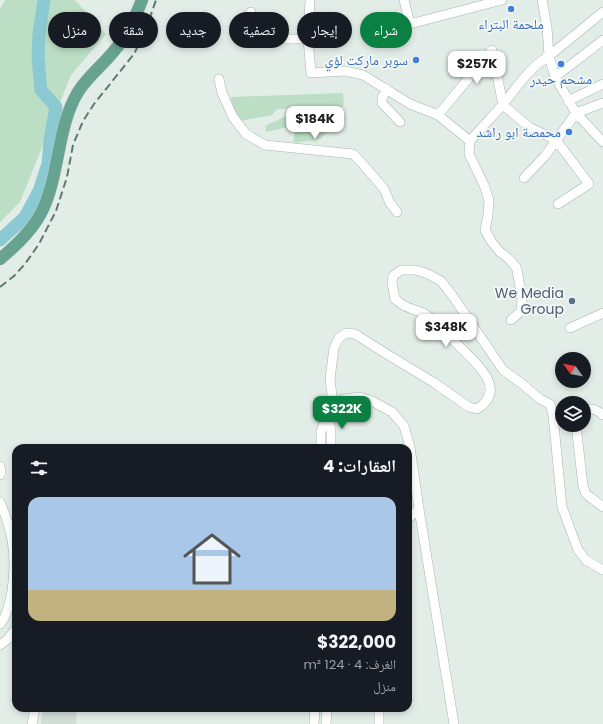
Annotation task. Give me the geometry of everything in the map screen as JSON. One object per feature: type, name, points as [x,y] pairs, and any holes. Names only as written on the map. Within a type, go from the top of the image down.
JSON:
[{"type":"main road","points":[[0,259],[20,241],[35,223],[43,210],[48,198],[64,129],[73,102],[84,83],[114,51],[124,37],[132,24],[142,0]]},
{"type":"street","points":[[309,12],[310,0]]},
{"type":"street","points":[[404,0],[410,24],[502,0]]},
{"type":"street","points":[[542,0],[549,56],[555,77],[576,113],[603,142]]},
{"type":"street","points":[[511,320],[521,311],[522,299],[517,270],[516,266],[500,252],[491,241],[485,230],[489,200],[484,185],[469,154],[470,141],[540,61],[549,56],[603,12]]},
{"type":"street","points":[[555,77],[603,40]]},
{"type":"street","points":[[309,48],[311,73],[345,71],[363,75],[410,104],[438,115],[470,141]]},
{"type":"street","points":[[438,115],[492,50],[503,105],[529,127],[556,140],[589,184],[558,204]]},
{"type":"street","points":[[219,78],[222,93],[232,117],[246,134],[266,145],[353,154],[384,189],[390,203],[397,212]]},
{"type":"street","points":[[568,101],[603,84]]},
{"type":"street","points":[[387,89],[382,98],[382,103],[400,122]]},
{"type":"street","points":[[524,178],[545,156],[576,113],[603,104]]},
{"type":"street","points":[[321,444],[321,432],[332,404],[330,379],[334,348],[340,338],[346,333],[356,334],[433,382],[469,407],[477,409],[483,405],[489,396],[490,386],[481,369],[436,322],[424,314],[403,305],[395,298],[392,282],[393,276],[401,270],[416,270],[428,274],[441,281],[452,295],[503,370],[540,399],[550,404],[553,415],[562,507],[578,550],[586,560],[603,570]]},
{"type":"street","points":[[570,328],[603,313]]},
{"type":"street","points":[[332,404],[344,399],[360,397],[372,401],[392,412],[404,426],[409,444]]},
{"type":"street","points":[[591,408],[603,415]]},
{"type":"street","points":[[327,415],[331,430],[331,444]]},
{"type":"street","points":[[577,432],[583,486],[586,494],[603,507]]},
{"type":"street","points":[[412,461],[454,724]]},
{"type":"street","points":[[0,466],[0,475]]},
{"type":"street","points":[[0,502],[7,520],[12,540]]},
{"type":"street","points":[[412,515],[419,509]]},
{"type":"street","points":[[0,624],[5,617],[12,588]]},
{"type":"street","points":[[0,645],[8,640],[12,634]]},
{"type":"street","points":[[32,724],[34,712]]},
{"type":"street","points":[[314,724],[315,712]]},
{"type":"street","points":[[326,724],[327,712]]},
{"type":"street","points":[[379,712],[379,724]]},
{"type":"shaded area","points":[[42,712],[77,712],[76,724],[41,724]]},
{"type":"green space","points":[[5,0],[75,0],[86,12],[48,12],[48,48],[94,48],[71,75],[20,202],[0,222],[0,9]]},
{"type":"green space","points":[[101,29],[106,34],[101,40]]},
{"type":"green space","points":[[343,93],[343,107],[277,109],[272,115],[240,121],[232,109],[231,97]]},
{"type":"green space","points":[[302,111],[320,113],[320,126],[326,126],[326,134],[320,139],[293,143],[295,130],[302,129]]},
{"type":"green space","points":[[290,114],[289,127],[266,132],[265,126]]},
{"type":"waterway","points":[[0,240],[25,217],[39,191],[48,164],[50,140],[56,107],[41,90],[38,58],[39,34],[44,0]]},
{"type":"railway","points":[[0,287],[14,276],[25,264],[39,244],[56,211],[67,177],[73,145],[83,121],[94,104],[134,54],[145,32],[156,0]]},
{"type":"place","name":"ملحمة البتراء","points":[[511,9]]},
{"type":"place","name":"سوبر ماركت لؤي","points":[[416,60]]},
{"type":"place","name":"مشحم حيدر","points":[[561,64]]},
{"type":"place","name":"محمصة ابو راشد","points":[[569,132]]},
{"type":"place","name":"We Media Group","points":[[572,301]]}]
